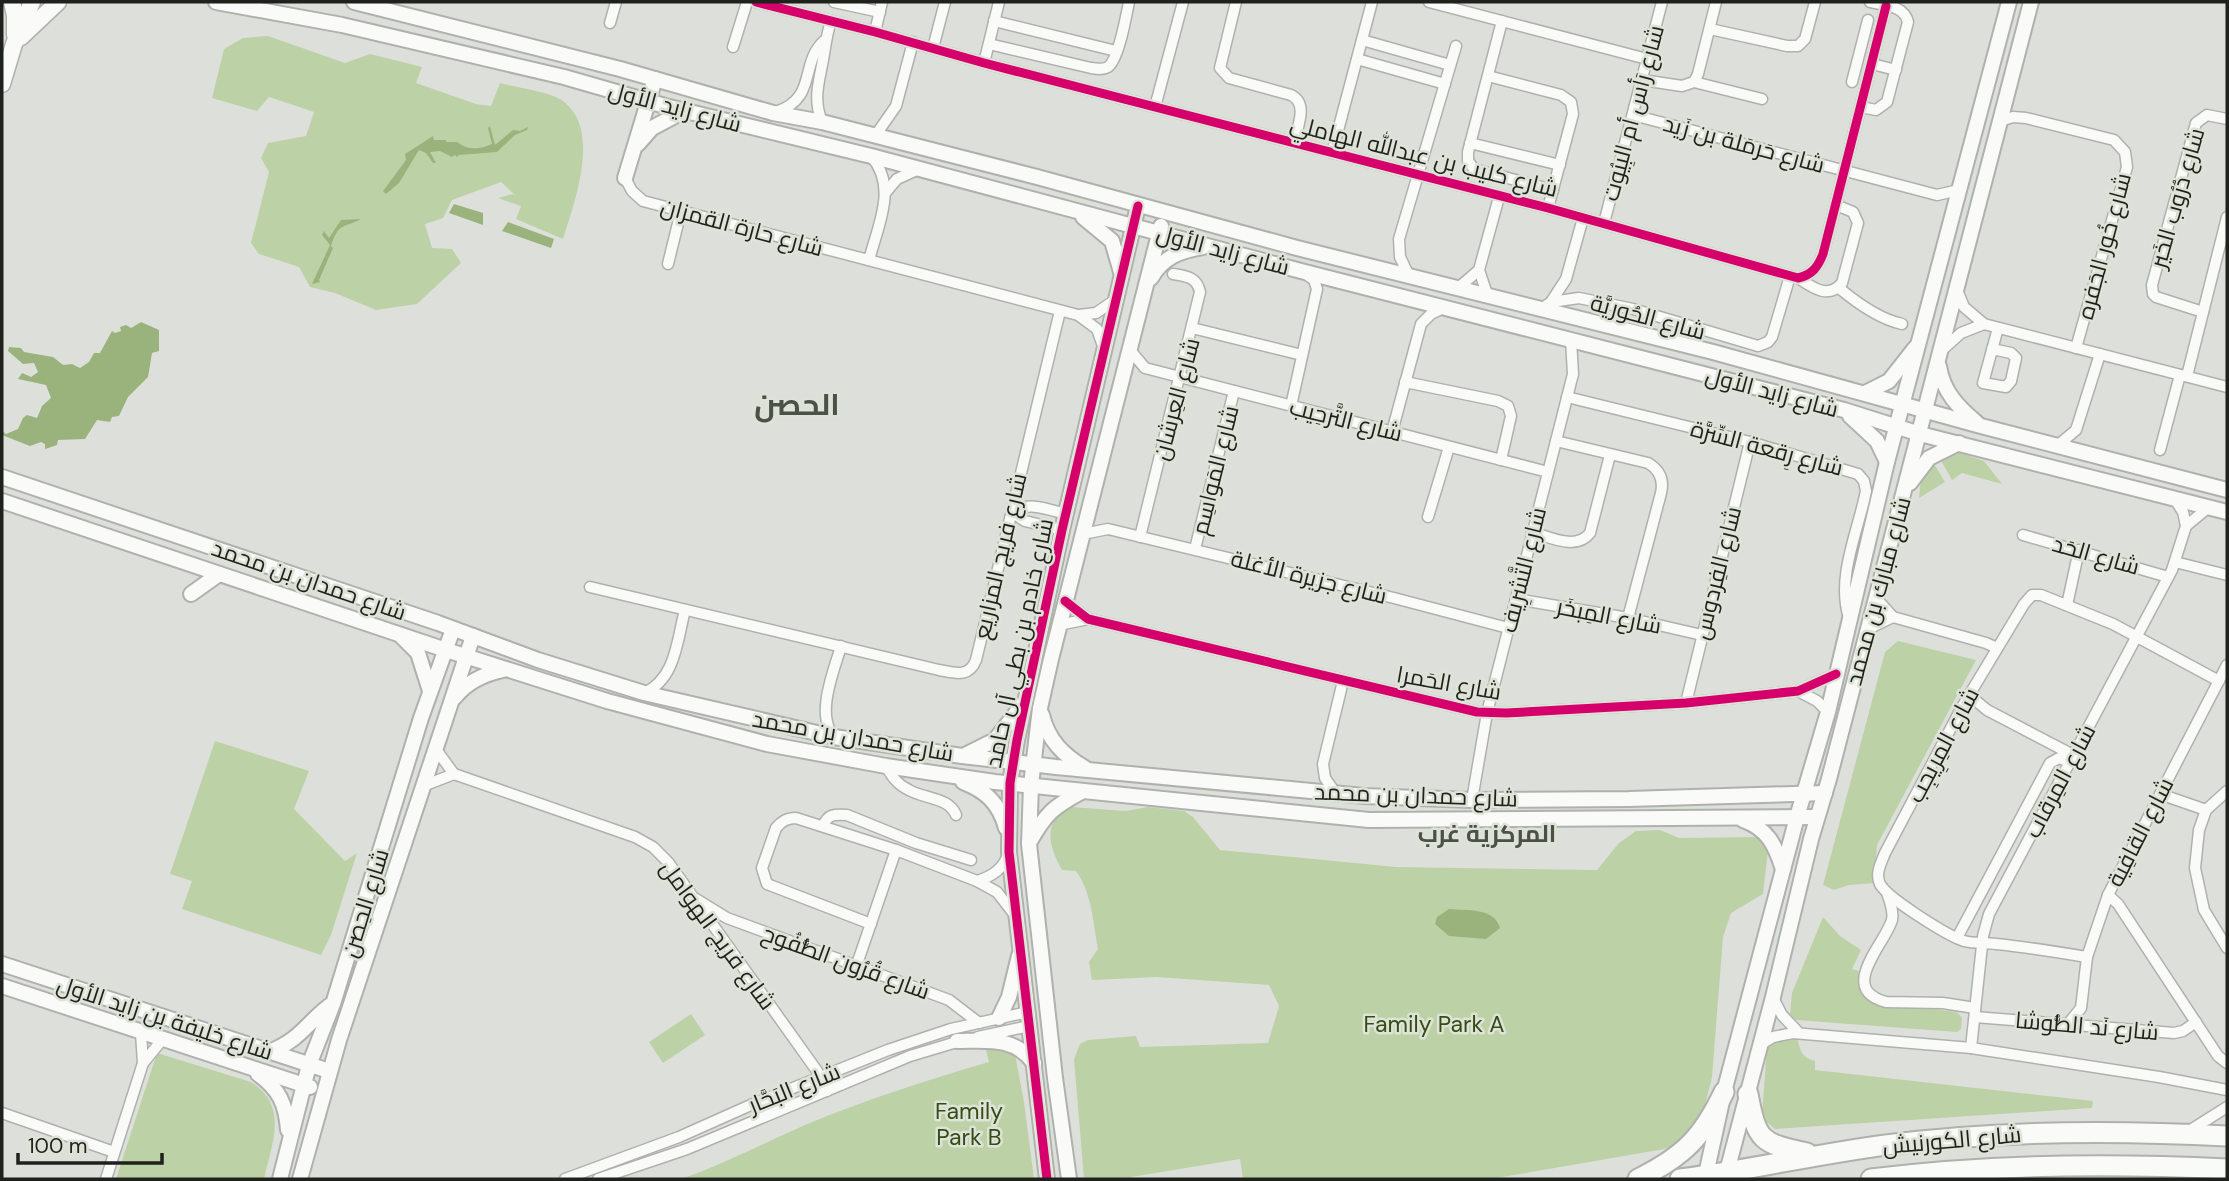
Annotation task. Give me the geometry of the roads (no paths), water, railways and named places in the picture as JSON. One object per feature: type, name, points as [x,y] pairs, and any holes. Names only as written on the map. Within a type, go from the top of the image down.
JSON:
[{"type":"highway","points":[[1638,1179],[1672,1160],[1688,1147],[1710,1121],[1724,1092]]},
{"type":"highway","points":[[1748,1094],[1753,1122],[1764,1139],[1776,1146],[1815,1155]]},
{"type":"highway","name":"شارع الكورنيش","points":[[1680,1179],[1715,1177],[1815,1155],[1889,1144],[2031,1132],[2107,1131],[2227,1136]]},
{"type":"highway","points":[[1749,1179],[1861,1161],[1876,1156],[1889,1144]]},
{"type":"highway","name":"شارع الكورنيش","points":[[1871,1179],[2018,1167],[2143,1165],[2227,1169]]},
{"type":"main road","points":[[4,2],[13,9],[15,44]]},
{"type":"main road","points":[[2,83],[32,2]]},
{"type":"main road","points":[[15,44],[58,2]]},
{"type":"main road","name":"شارع زايد الأول","points":[[216,2],[342,25],[564,77],[648,102],[871,156],[2227,512]]},
{"type":"main road","name":"شارع زايد الأول","points":[[354,2],[374,4],[773,113],[822,122],[1037,177],[1164,213],[1488,297],[1546,306],[1981,426],[2227,490]]},
{"type":"main road","name":"شارع مبارك بن محمد","points":[[1715,1177],[1724,1092],[1797,817],[1828,712],[1887,462],[2009,2]]},
{"type":"main road","name":"شارع مبارك بن محمد","points":[[1715,1177],[1748,1094],[1817,817],[2031,2]]},
{"type":"main road","points":[[627,95],[634,73]]},
{"type":"main road","points":[[625,178],[655,79]]},
{"type":"main road","points":[[633,151],[652,128],[684,111]]},
{"type":"main road","name":"شارع خادم بن بطي آل حامد","points":[[1047,1179],[1009,852],[1010,783],[1062,530],[1138,206]]},
{"type":"main road","points":[[1073,210],[1112,241],[1123,278]]},
{"type":"main road","name":"شارع خادم بن بطي آل حامد","points":[[1069,1179],[1029,844],[1031,785],[1041,708],[1059,625],[1164,213]]},
{"type":"main road","points":[[1147,285],[1158,267],[1173,255],[1211,246]]},
{"type":"main road","points":[[1865,393],[1889,381],[1921,338]]},
{"type":"main road","points":[[1940,356],[1940,374],[1949,394],[1956,404],[1981,426]]},
{"type":"main road","points":[[1844,411],[1877,441],[1887,462]]},
{"type":"main road","points":[[1905,489],[1929,458],[1959,443]]},
{"type":"main road","name":"شارع حمدان بن محمد","points":[[2,477],[538,660],[644,693],[834,737],[1013,762],[1336,794],[1472,800],[1825,793]]},
{"type":"main road","name":"شارع حمدان بن محمد","points":[[2,501],[466,657],[607,701],[767,744],[886,766],[1010,783],[1369,820],[1817,817]]},
{"type":"main road","points":[[191,594],[219,574]]},
{"type":"main road","name":"شارع الحِصن","points":[[280,1179],[309,1065],[333,1003],[430,691],[453,629]]},
{"type":"main road","points":[[398,634],[418,653],[430,691]]},
{"type":"main road","name":"شارع الحِصن","points":[[300,1179],[329,1071],[473,636]]},
{"type":"main road","points":[[452,701],[468,683],[506,669]]},
{"type":"main road","points":[[962,756],[995,740],[1026,700]]},
{"type":"main road","points":[[1041,708],[1045,726],[1056,745],[1065,755],[1089,770]]},
{"type":"main road","points":[[948,776],[975,787],[993,800],[1008,834]]},
{"type":"main road","points":[[1029,844],[1047,814],[1083,791]]},
{"type":"main road","points":[[1734,818],[1765,832],[1773,843],[1783,869]]},
{"type":"main road","points":[[999,1018],[1009,997],[1022,948]]},
{"type":"main road","name":"شارع خليفة بن زايد الأول","points":[[2,964],[329,1071]]},
{"type":"main road","name":"شارع خليفة بن زايد الأول","points":[[2,986],[323,1091]]},
{"type":"main road","points":[[269,1052],[288,1044],[333,1003]]},
{"type":"main road","points":[[959,1034],[1011,1043],[1034,1063]]},
{"type":"main road","points":[[251,1069],[281,1097],[287,1116],[289,1142]]},
{"type":"street","points":[[610,23],[616,2]]},
{"type":"street","points":[[733,47],[747,2]]},
{"type":"street","name":"شارع كليب بن عبدالله الهاملي","points":[[756,2],[1734,258],[1794,277],[1825,292],[1839,288]]},
{"type":"street","points":[[834,2],[881,7],[875,32]]},
{"type":"street","points":[[933,48],[945,2]]},
{"type":"street","points":[[984,63],[999,2]]},
{"type":"street","points":[[989,44],[1098,69],[1109,66],[1116,54],[1129,2]]},
{"type":"street","points":[[1155,107],[1183,2]]},
{"type":"street","points":[[1237,2],[1220,68],[1229,78],[1293,96],[1298,100],[1301,109],[1294,144]]},
{"type":"street","points":[[1332,153],[1372,2]]},
{"type":"street","points":[[1429,2],[1647,59]]},
{"type":"street","name":"شارع رَأس أم البِيُوت","points":[[1604,223],[1662,2]]},
{"type":"street","points":[[1694,82],[1716,2]]},
{"type":"street","points":[[1710,29],[1798,46],[1805,39],[1815,2]]},
{"type":"street","points":[[1861,107],[1876,110],[1885,106],[1908,19],[1902,11],[1870,2]]},
{"type":"street","points":[[1794,277],[1807,276],[1820,263],[1886,6]]},
{"type":"street","points":[[1852,82],[1868,20]]},
{"type":"street","points":[[773,113],[793,103],[803,92],[813,56],[824,41],[831,21]]},
{"type":"street","points":[[995,21],[1116,54]]},
{"type":"street","points":[[1502,21],[1467,157],[1474,169],[1553,190]]},
{"type":"street","points":[[1362,40],[1450,65]]},
{"type":"street","points":[[822,122],[816,89],[824,57],[824,41]]},
{"type":"street","points":[[875,136],[896,106],[913,42]]},
{"type":"street","points":[[1409,276],[1400,257],[1399,239],[1456,46]]},
{"type":"street","points":[[1860,51],[1896,71]]},
{"type":"street","points":[[1357,59],[1445,84]]},
{"type":"street","points":[[1488,76],[1561,95],[1572,102],[1573,114],[1548,208]]},
{"type":"street","points":[[1642,80],[1682,86],[1694,82],[1762,99]]},
{"type":"street","name":"شارع حَرمَلة بن زَيد","points":[[1633,115],[1937,195],[1959,190]]},
{"type":"street","name":"شارع دُرُوب الخَير","points":[[2203,312],[2161,300],[2153,294],[2152,289],[2196,123],[2207,115],[2227,119]]},
{"type":"street","name":"شارع خُور الجَفره","points":[[2000,121],[2013,117],[2026,118],[2114,140],[2125,152],[2127,167],[2076,348]]},
{"type":"street","points":[[1470,143],[1560,165]]},
{"type":"street","points":[[869,260],[886,192],[882,172],[871,156]]},
{"type":"street","points":[[886,192],[904,174],[920,169]]},
{"type":"street","name":"شارع حارة القمزان","points":[[625,178],[632,191],[643,201],[1078,315]]},
{"type":"street","points":[[1937,195],[1953,214]]},
{"type":"street","name":"شارع كليب بن عبدالله الهاملي","points":[[1479,270],[1499,197]]},
{"type":"street","points":[[1836,205],[1853,212],[1858,223],[1844,279],[1839,288],[1882,317],[1902,324]]},
{"type":"street","points":[[668,264],[681,211]]},
{"type":"street","points":[[2160,450],[2203,312],[2227,217]]},
{"type":"street","name":"شارع كليب بن عبدالله الهاملي","points":[[1546,306],[1566,279],[1584,218]]},
{"type":"street","points":[[1457,289],[1479,270],[1488,297]]},
{"type":"street","points":[[1291,406],[1317,289],[1314,280],[1301,271]]},
{"type":"street","points":[[1173,274],[1192,278],[1199,288],[1192,328]]},
{"type":"street","name":"شارع الحُوريَّة","points":[[1546,306],[1579,298],[1633,309],[1758,346],[1772,337],[1794,277]]},
{"type":"street","points":[[1566,279],[1569,288],[1579,298]]},
{"type":"street","points":[[1957,290],[1965,307],[1984,324],[2227,387]]},
{"type":"street","points":[[1078,315],[1104,309],[1117,298]]},
{"type":"street","points":[[1392,432],[1421,324],[1444,307]]},
{"type":"street","name":"شارع فريج المزاريع","points":[[590,587],[956,673],[967,672],[974,665],[1060,311]]},
{"type":"street","points":[[1078,315],[1097,329],[1103,352]]},
{"type":"street","points":[[1940,356],[1961,333],[1984,324]]},
{"type":"street","name":"شارع العِرشان","points":[[1140,537],[1192,328],[1302,355]]},
{"type":"street","points":[[1992,349],[1998,328]]},
{"type":"street","name":"شارع التَّشرِيف","points":[[1472,800],[1487,713],[1574,368],[1571,340]]},
{"type":"street","points":[[1122,380],[1145,369],[1130,350]]},
{"type":"street","points":[[2057,446],[2074,433],[2077,427],[2100,354]]},
{"type":"street","name":"شارع التَّرحِيب","points":[[1145,369],[1548,472]]},
{"type":"street","points":[[1405,382],[1498,401],[1507,406],[1511,416],[1501,460]]},
{"type":"street","name":"شارع المَواسِم","points":[[1195,549],[1234,391]]},
{"type":"street","name":"شارع رِقعة السِّرَّة","points":[[1567,397],[1750,442],[1855,472],[1866,486],[1845,582],[1845,602],[1850,622]]},
{"type":"street","points":[[1556,441],[1648,463],[1659,472],[1662,479],[1661,493],[1628,618]]},
{"type":"street","name":"شارع الفِردوس","points":[[1686,703],[1750,442]]},
{"type":"street","points":[[1428,517],[1449,447]]},
{"type":"street","points":[[1532,532],[1574,543],[1586,538],[1590,533],[1611,455]]},
{"type":"street","points":[[2173,497],[2183,512],[2186,526],[2209,507]]},
{"type":"street","points":[[1062,530],[1025,521],[1013,513],[1018,508],[1027,506],[1066,513]]},
{"type":"street","name":"شارع جزيرة الأغلة","points":[[1088,513],[1108,529],[1508,628]]},
{"type":"street","name":"شارع المِرقاب","points":[[1971,1048],[1982,943],[1989,914],[2168,577],[2186,526]]},
{"type":"street","name":"شارع جزيرة الأغلة","points":[[1083,534],[1108,529]]},
{"type":"street","name":"شارع الحَد","points":[[2023,534],[2168,577]]},
{"type":"street","points":[[2067,606],[2080,550]]},
{"type":"street","points":[[2175,562],[2227,575]]},
{"type":"street","name":"شارع المِرِيجِب","points":[[1892,918],[1887,893],[1878,877],[1885,853],[1969,695],[2029,597],[2041,595],[2113,624],[2219,681]]},
{"type":"street","points":[[1876,598],[1893,617],[1986,642],[1997,648]]},
{"type":"street","name":"شارع المِبخَر","points":[[1516,599],[1628,618],[1702,635]]},
{"type":"street","name":"شارع الحَمرا","points":[[1065,601],[1087,619],[1487,713],[1686,703],[1798,691],[1836,674]]},
{"type":"street","points":[[644,693],[659,684],[670,669],[685,610]]},
{"type":"street","points":[[1868,629],[1893,617]]},
{"type":"street","name":"شارع الحَمرا","points":[[1059,625],[1087,619]]},
{"type":"street","points":[[834,737],[826,726],[824,713],[841,646]]},
{"type":"street","name":"شارع القافِية","points":[[2081,1008],[2087,957],[2108,895],[2227,665]]},
{"type":"street","points":[[1336,794],[1325,778],[1323,764],[1343,681]]},
{"type":"street","points":[[1798,691],[1817,701],[1828,712]]},
{"type":"street","points":[[1969,695],[1987,710],[2071,759]]},
{"type":"street","points":[[423,786],[454,774],[435,748]]},
{"type":"street","points":[[1957,938],[2050,763],[2059,758],[2071,759]]},
{"type":"street","points":[[886,766],[900,785],[947,804],[956,816]]},
{"type":"street","name":"شارع فريج الهوامل","points":[[454,774],[635,836],[661,854],[808,1060],[822,1093]]},
{"type":"street","points":[[2227,791],[2206,810],[2196,850],[2198,892],[2204,911],[2227,948]]},
{"type":"street","points":[[2160,794],[2206,810]]},
{"type":"street","points":[[823,826],[827,818],[834,814],[846,815],[916,843],[971,860]]},
{"type":"street","points":[[871,924],[772,887],[764,879],[762,868],[780,823],[796,818],[896,850],[977,881],[997,892],[1018,920]]},
{"type":"street","points":[[916,843],[925,862]]},
{"type":"street","points":[[856,967],[896,850]]},
{"type":"street","points":[[977,881],[1001,868],[1009,852]]},
{"type":"street","points":[[1887,893],[1957,938],[2087,957]]},
{"type":"street","points":[[2108,895],[2118,904],[2218,1056],[2227,1063]]},
{"type":"street","name":"شارع قُرُون الطُّفُوح","points":[[692,897],[727,918],[949,1000],[979,1023]]},
{"type":"street","points":[[1892,918],[1902,912],[1914,912]]},
{"type":"street","points":[[713,926],[719,919],[727,918]]},
{"type":"street","name":"شارع نَد الطُّوشا","points":[[1892,918],[1865,971],[1865,987],[1877,999],[1886,1002],[1943,1003],[1975,1012],[2068,1024],[2174,1033],[2183,1031],[2196,1022]]},
{"type":"street","points":[[1773,997],[1782,1015],[1799,1033]]},
{"type":"street","points":[[2068,1024],[2081,1008],[2090,1026]]},
{"type":"street","points":[[959,1034],[962,1009]]},
{"type":"street","name":"شارع البَحَّار","points":[[598,1179],[680,1152],[910,1056],[979,1023],[999,1018],[1029,1019]]},
{"type":"street","name":"شارع البَحَّار","points":[[565,1179],[679,1138],[816,1079],[914,1041],[1029,1019]]},
{"type":"street","points":[[141,1033],[144,1063]]},
{"type":"street","points":[[1760,1045],[1779,1035],[1799,1033],[1971,1048],[2159,1077],[2225,1092]]},
{"type":"street","points":[[106,1179],[144,1063],[162,1040]]},
{"type":"street","points":[[2184,1134],[2227,1107]]},
{"type":"street","points":[[2,1112],[114,1152]]},
{"type":"street","points":[[679,1138],[677,1145],[680,1152]]},
{"type":"district","name":"الحصن","points":[[797,405]]},
{"type":"district","name":"المركزية غرب","points":[[1487,834]]},
{"type":"park label","name":"Family Park A","points":[[1434,1024]]},
{"type":"park label","name":"Family Park B","points":[[969,1124]]}]
